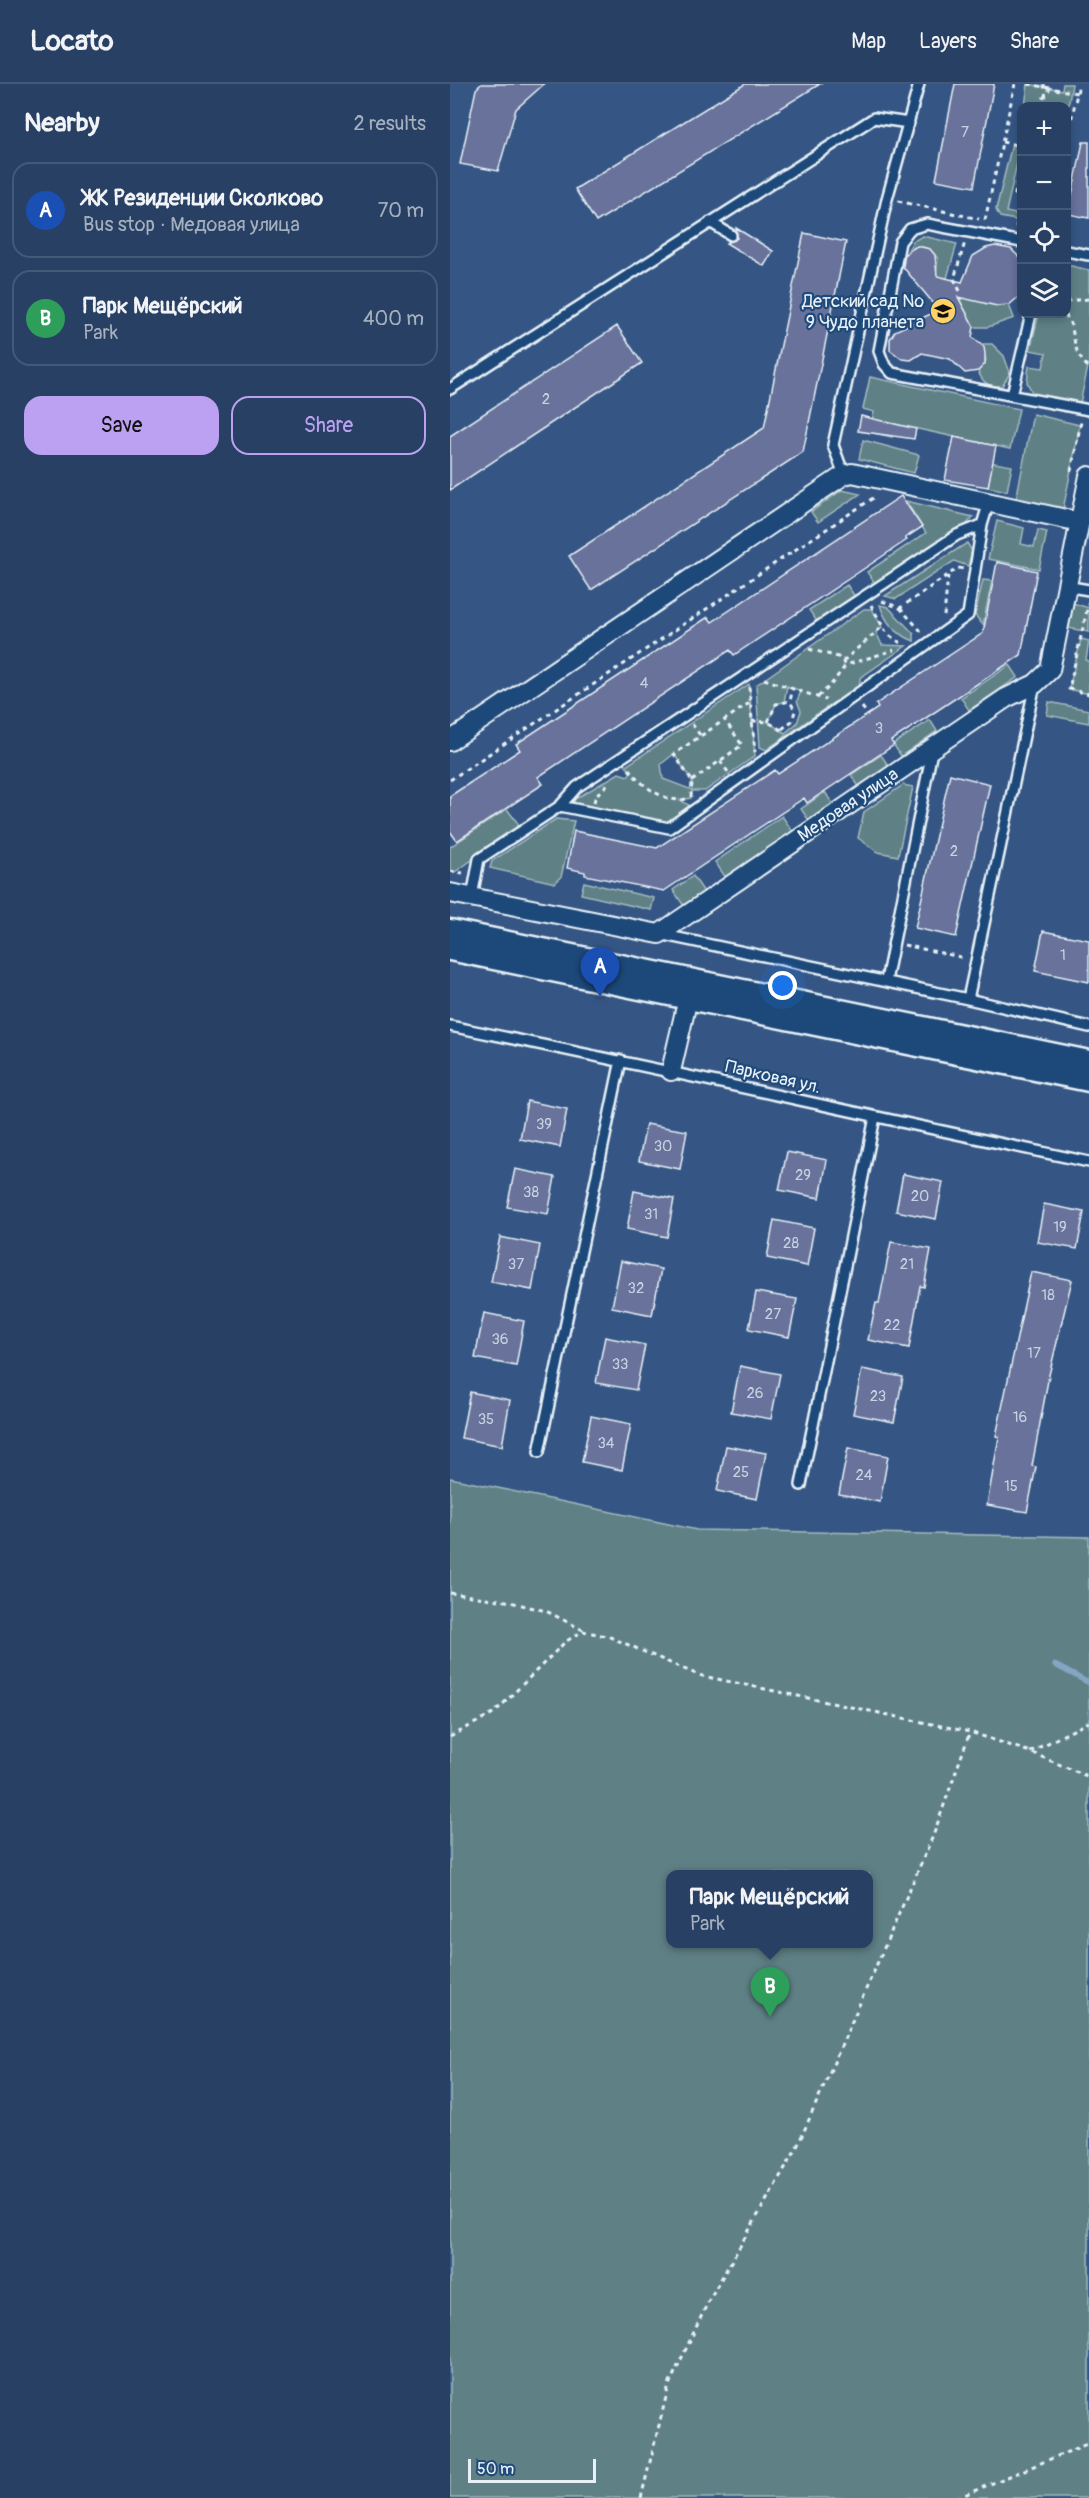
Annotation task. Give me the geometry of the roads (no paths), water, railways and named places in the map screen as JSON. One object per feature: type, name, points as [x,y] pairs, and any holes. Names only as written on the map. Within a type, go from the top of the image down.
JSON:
[{"type":"street","points":[[450,741],[844,475],[852,473],[1080,522]]},
{"type":"street","points":[[1040,681],[1050,670],[1065,586],[1089,476]]},
{"type":"street","name":"Медовая улица","points":[[659,934],[1006,698],[1040,681]]},
{"type":"street","points":[[450,893],[659,934]]},
{"type":"street","points":[[450,931],[1089,1062]]},
{"type":"street","points":[[450,949],[1089,1080]]},
{"type":"street","points":[[671,1071],[688,998]]},
{"type":"lane","points":[[844,475],[833,445],[888,199],[920,84]]},
{"type":"lane","points":[[450,389],[874,118],[909,123]]},
{"type":"lane","points":[[710,222],[731,235]]},
{"type":"lane","points":[[1017,241],[927,224],[910,229],[900,242],[879,351],[884,364],[892,373],[1086,409]]},
{"type":"lane","points":[[1071,252],[1089,255]]},
{"type":"lane","points":[[1012,395],[1030,318]]},
{"type":"lane","points":[[560,806],[669,828],[968,615],[982,525],[989,502]]},
{"type":"lane","points":[[472,897],[479,859],[560,806],[577,787],[957,535],[982,525]]},
{"type":"lane","points":[[1065,586],[1089,590]]},
{"type":"lane","points":[[968,999],[1040,681]]},
{"type":"lane","points":[[886,981],[932,748]]},
{"type":"lane","points":[[659,934],[886,981],[1089,1028]]},
{"type":"lane","name":"Парковая ул.","points":[[450,1026],[621,1060],[875,1118],[1089,1162]]},
{"type":"lane","points":[[539,1452],[621,1060]]},
{"type":"lane","points":[[801,1485],[875,1118]]},
{"type":"waterway","points":[[1055,1665],[1089,1683]]},
{"type":"place","name":"Детский сад № 9 Чудо планета","points":[[943,311]]},
{"type":"place","name":"ЖК Резиденции Сколково","points":[[600,997]]},
{"type":"place","name":"Парк Мещёрский","points":[[770,2017]]}]
